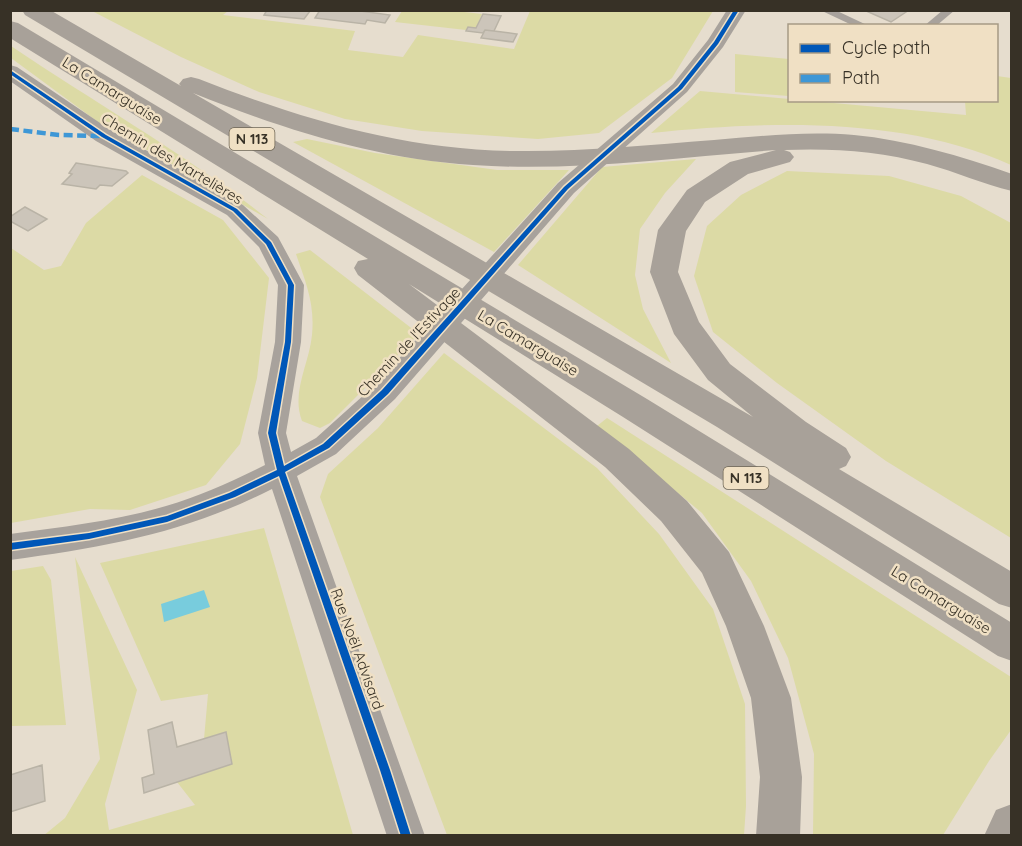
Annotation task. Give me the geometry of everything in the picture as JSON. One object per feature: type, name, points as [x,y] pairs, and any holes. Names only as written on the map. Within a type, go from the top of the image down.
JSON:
[{"type":"highway","name":"La Camarguaise","points":[[33,10],[729,418],[1011,592]]},
{"type":"highway","points":[[41,10],[170,75],[276,118],[323,132],[432,153],[512,159],[578,157],[780,142],[830,142],[890,148],[936,159],[1011,183]]},
{"type":"highway","name":"La Camarguaise","points":[[10,28],[141,108],[239,184],[347,252],[439,304],[470,325],[1011,644]]},
{"type":"highway","points":[[936,159],[852,152],[793,154],[739,168],[696,196],[672,230],[664,272],[686,326],[719,372],[794,431],[1011,573]]},
{"type":"highway","points":[[470,325],[674,511],[716,563],[745,626],[771,698],[781,777],[778,836]]},
{"type":"highway","points":[[1006,836],[1011,826]]},
{"type":"street","name":"Chemin de l'Estivage","points":[[10,547],[88,536],[167,519],[232,495],[326,446],[385,392],[566,188],[680,88],[716,43],[737,10]]},
{"type":"street","name":"Chemin des Martelières","points":[[10,70],[104,136],[235,210],[269,243],[291,285],[288,342],[272,433],[281,471]]},
{"type":"street","name":"Rue Noël Advisard","points":[[281,471],[406,836]]},
{"type":"lane","points":[[825,10],[859,24]]},
{"type":"lane","points":[[932,24],[950,10]]},
{"type":"shaded area","points":[[447,10],[482,14],[476,28],[468,27],[466,30],[395,22],[402,11]]},
{"type":"shaded area","points":[[92,11],[228,11],[223,15],[355,31],[348,50],[403,57],[418,35],[514,49],[530,11],[713,11],[672,78],[599,133],[538,139],[422,131],[345,119],[259,92],[181,57]]},
{"type":"shaded area","points":[[11,46],[174,151],[268,219],[98,122],[11,58]]},
{"type":"shaded area","points":[[735,54],[788,59],[788,96],[735,92]]},
{"type":"shaded area","points":[[998,76],[1011,78],[1011,165],[970,149],[880,130],[787,125],[651,133],[700,91],[788,99],[788,102],[822,102],[966,115],[965,102],[998,102]]},
{"type":"shaded area","points":[[307,139],[375,153],[497,170],[569,170],[494,252],[293,142]]},
{"type":"shaded area","points":[[696,159],[665,193],[640,229],[635,275],[643,309],[671,363],[518,265],[602,167]]},
{"type":"shaded area","points":[[787,171],[889,176],[961,196],[1011,223],[1011,538],[886,461],[777,383],[713,332],[694,276],[707,226],[741,195]]},
{"type":"shaded area","points":[[142,175],[223,220],[269,278],[257,378],[240,444],[206,485],[130,510],[90,509],[11,523],[11,248],[44,270],[61,266],[86,223]]},
{"type":"shaded area","points":[[310,250],[419,334],[330,423],[320,428],[302,421],[298,400],[313,324],[309,294],[296,254]]},
{"type":"shaded area","points":[[444,353],[597,468],[659,534],[713,609],[745,704],[744,835],[447,835],[320,497],[328,474],[378,428]]},
{"type":"shaded area","points":[[607,418],[1011,677],[1011,730],[943,835],[813,835],[814,754],[788,658],[751,581],[702,513],[597,426]]},
{"type":"shaded area","points":[[264,528],[353,835],[43,836],[65,818],[100,759],[75,557],[137,690],[105,804],[109,830],[195,805],[177,782],[232,763],[226,732],[204,739],[208,694],[161,701],[100,563]]},
{"type":"shaded area","points":[[43,566],[51,580],[66,725],[11,726],[11,571]]},
{"type":"water","points":[[204,590],[210,607],[164,622],[161,604]]},
{"type":"building","points":[[267,10],[310,11],[304,19],[264,15]]},
{"type":"building","points":[[320,10],[353,10],[390,15],[385,23],[367,20],[365,24],[315,18]]},
{"type":"building","points":[[864,10],[909,10],[891,22]]},
{"type":"building","points":[[483,14],[501,16],[494,31],[485,30],[483,33],[466,31],[468,27],[476,28]]},
{"type":"building","points":[[485,30],[517,34],[513,42],[481,38]]},
{"type":"building","points":[[76,163],[128,173],[112,186],[100,185],[96,189],[62,184],[72,174],[69,173]]},
{"type":"building","points":[[25,207],[47,219],[28,231],[10,221],[10,217]]},
{"type":"building","points":[[172,722],[177,747],[226,732],[232,764],[144,793],[142,778],[154,774],[148,730]]},
{"type":"building","points":[[42,765],[45,801],[10,812],[10,775]]},
{"type":"marked path","points":[[10,129],[59,135],[101,136]]},
{"type":"cycle path","points":[[10,547],[89,536],[167,519],[232,495],[326,446],[385,392],[566,188],[680,88],[716,43],[737,10]]},
{"type":"cycle path","points":[[10,71],[104,136],[235,210],[269,243],[291,285],[288,342],[272,433],[296,517],[406,836]]}]
